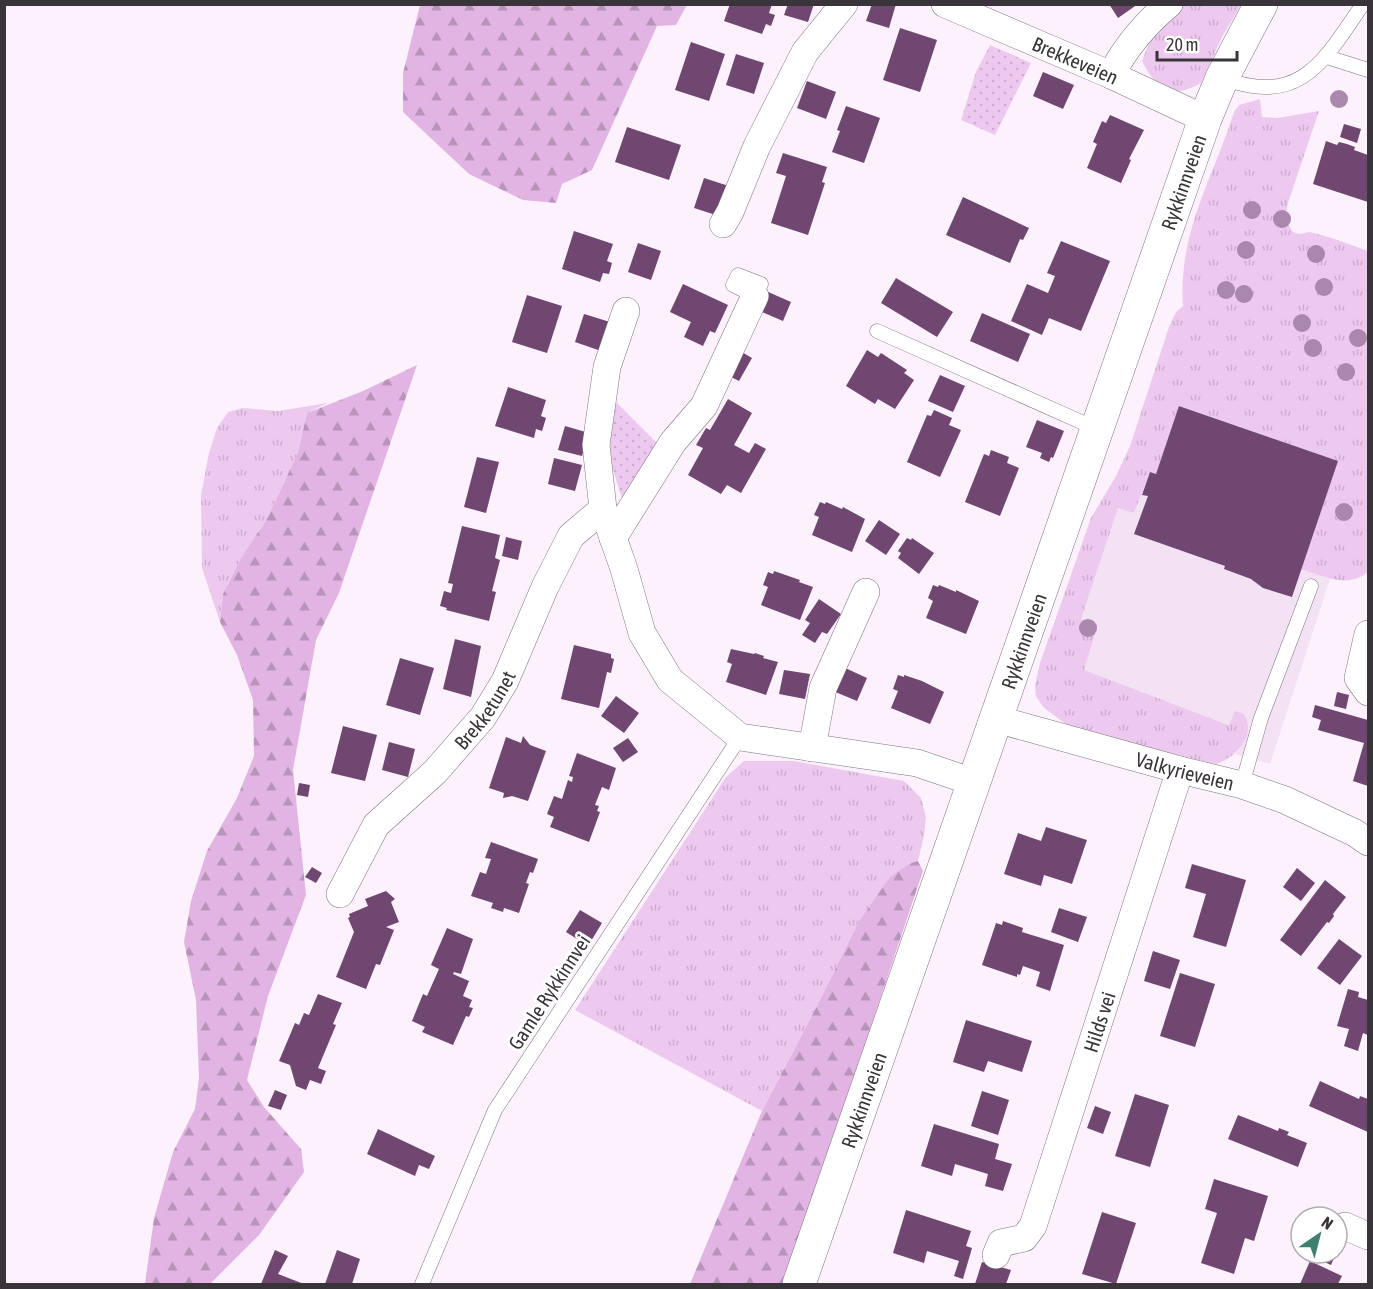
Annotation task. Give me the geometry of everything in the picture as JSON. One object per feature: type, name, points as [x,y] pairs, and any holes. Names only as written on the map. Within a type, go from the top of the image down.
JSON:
[{"type":"street","points":[[727,218],[757,146],[805,52],[844,4]]},
{"type":"street","name":"Brekkeveien","points":[[945,4],[1111,75],[1205,119]]},
{"type":"street","points":[[1111,75],[1131,42],[1146,24],[1169,4]]},
{"type":"street","name":"Rykkinnveien","points":[[800,1284],[1205,119],[1221,78],[1261,4]]},
{"type":"street","points":[[613,538],[673,442],[704,406],[755,296]]},
{"type":"street","points":[[626,310],[607,367],[596,445],[603,509],[642,633],[670,680],[740,737],[916,764],[973,782]]},
{"type":"street","name":"Brekketunet","points":[[340,894],[376,825],[435,772],[483,717],[505,681],[545,587],[571,536],[603,509]]},
{"type":"street","points":[[812,748],[823,688],[866,592]]},
{"type":"street","points":[[1368,634],[1358,678],[1368,692]]},
{"type":"street","name":"Valkyrieveien","points":[[996,719],[1242,785],[1285,800],[1355,833],[1368,842]]},
{"type":"street","name":"Hilds vei","points":[[996,1255],[1001,1243],[1024,1238],[1033,1226],[1180,770]]},
{"type":"lane","points":[[1221,78],[1241,85],[1277,87],[1309,74],[1327,57],[1364,8]]},
{"type":"lane","points":[[1327,57],[1368,70]]},
{"type":"lane","points":[[877,331],[1097,429]]},
{"type":"lane","points":[[1242,785],[1261,718],[1311,586]]},
{"type":"lane","name":"Gamle Rykkinnvei","points":[[422,1284],[495,1110],[740,737]]},
{"type":"shaded area","points":[[1179,406],[1338,461],[1300,569],[1330,579],[1270,764],[1235,754],[1241,747],[1230,725],[1084,670],[1098,626],[1081,619],[1118,507],[1134,513],[1150,472],[1155,473]]},
{"type":"green space","points":[[420,4],[687,5],[676,25],[657,26],[592,170],[562,184],[556,203],[523,200],[469,174],[403,112],[403,73]]},
{"type":"green space","points":[[1182,5],[1241,5],[1222,37],[1201,83],[1181,91],[1173,91],[1159,85],[1142,61],[1153,33]]},
{"type":"green space","points":[[990,45],[1031,63],[995,135],[961,120],[976,72]]},
{"type":"green space","points":[[1260,99],[1262,117],[1277,118],[1319,111],[1288,203],[1285,219],[1293,232],[1299,234],[1310,232],[1368,251],[1368,572],[1352,580],[1335,580],[1300,569],[1337,461],[1180,406],[1156,474],[1150,472],[1134,513],[1118,508],[1081,619],[1098,625],[1084,670],[1229,725],[1235,711],[1244,714],[1248,730],[1246,738],[1237,751],[1216,764],[1078,731],[1043,707],[1036,696],[1035,686],[1040,663],[1091,518],[1116,476],[1130,446],[1169,327],[1176,312],[1183,306],[1183,279],[1191,230],[1234,112],[1239,105]]},
{"type":"green space","points":[[417,365],[339,593],[316,640],[293,770],[306,895],[268,996],[247,1080],[264,1107],[301,1149],[304,1172],[259,1235],[210,1284],[145,1284],[154,1218],[173,1152],[195,1109],[199,1078],[196,1000],[184,942],[191,901],[207,851],[237,798],[254,756],[253,700],[237,655],[220,622],[223,594],[242,556],[265,522],[282,487],[298,452],[307,413],[363,391]]},
{"type":"green space","points":[[615,401],[662,448],[626,512],[608,453]]},
{"type":"green space","points":[[328,403],[307,413],[298,452],[282,487],[265,522],[242,556],[223,594],[220,622],[202,568],[201,495],[209,453],[217,428],[228,412],[243,408],[278,411]]},
{"type":"green space","points":[[744,761],[794,761],[904,781],[921,798],[926,817],[918,861],[911,863],[858,923],[762,1111],[575,1010],[726,777]]},
{"type":"green space","points":[[918,861],[923,871],[782,1284],[690,1284],[762,1111],[858,923],[890,877]]},
{"type":"building","points":[[730,4],[772,4],[769,13],[775,15],[771,26],[766,24],[762,34],[724,21]]},
{"type":"building","points":[[788,4],[814,4],[808,22],[784,15]]},
{"type":"building","points":[[872,4],[896,4],[889,28],[866,21]]},
{"type":"building","points":[[1109,4],[1138,4],[1118,18]]},
{"type":"building","points":[[900,28],[937,40],[920,92],[883,80]]},
{"type":"building","points":[[691,42],[725,54],[709,101],[675,90]]},
{"type":"building","points":[[736,54],[764,63],[754,94],[726,85]]},
{"type":"building","points":[[1043,72],[1074,85],[1063,109],[1033,96]]},
{"type":"building","points":[[807,81],[836,92],[826,119],[797,108]]},
{"type":"building","points":[[846,106],[880,118],[864,163],[832,152]]},
{"type":"building","points":[[1110,115],[1144,130],[1129,159],[1131,160],[1121,183],[1087,168],[1097,144],[1093,142],[1102,121],[1106,123]]},
{"type":"building","points":[[1344,124],[1361,129],[1357,143],[1340,137]]},
{"type":"building","points":[[627,127],[681,145],[669,180],[615,162]]},
{"type":"building","points":[[1326,141],[1337,145],[1339,142],[1347,144],[1355,147],[1354,150],[1368,155],[1368,202],[1313,184]]},
{"type":"building","points":[[783,153],[827,167],[822,182],[825,183],[808,235],[771,223],[786,176],[776,173]]},
{"type":"building","points":[[704,178],[732,187],[722,217],[694,208]]},
{"type":"building","points":[[963,197],[1029,228],[1023,240],[1020,239],[1010,263],[946,235]]},
{"type":"building","points":[[574,231],[613,244],[607,261],[612,263],[609,274],[603,273],[600,282],[562,269]]},
{"type":"building","points":[[1061,241],[1110,261],[1081,331],[1049,318],[1042,335],[1011,321],[1027,284],[1048,293],[1055,276],[1047,273]]},
{"type":"building","points":[[638,243],[661,251],[651,280],[628,272]]},
{"type":"building","points":[[896,278],[953,312],[937,337],[881,303]]},
{"type":"building","points":[[683,284],[728,305],[715,333],[710,331],[703,346],[684,337],[691,322],[670,312]]},
{"type":"building","points":[[766,291],[791,302],[783,321],[757,310]]},
{"type":"building","points":[[527,295],[562,306],[547,353],[512,342]]},
{"type":"building","points":[[982,313],[1030,334],[1018,362],[970,341]]},
{"type":"building","points":[[584,314],[610,322],[601,351],[575,342]]},
{"type":"building","points":[[867,350],[878,357],[881,353],[907,370],[904,373],[914,380],[895,409],[878,399],[875,404],[846,386]]},
{"type":"building","points":[[740,351],[752,358],[739,381],[727,375]]},
{"type":"building","points":[[940,375],[965,386],[953,412],[928,401]]},
{"type":"building","points":[[508,387],[546,400],[541,416],[546,418],[542,431],[536,429],[534,438],[495,426]]},
{"type":"building","points":[[728,399],[752,413],[734,445],[749,453],[755,443],[766,449],[741,493],[727,485],[721,494],[688,475],[703,448],[696,445],[706,428],[710,430]]},
{"type":"building","points":[[1179,406],[1338,461],[1292,597],[1263,588],[1251,579],[1224,569],[1225,566],[1134,534],[1148,496],[1142,495],[1150,472],[1156,474]]},
{"type":"building","points":[[934,410],[952,418],[949,425],[961,430],[940,477],[907,462],[927,415],[931,416]]},
{"type":"building","points":[[1037,420],[1064,431],[1053,458],[1051,457],[1049,462],[1040,458],[1042,453],[1026,447]]},
{"type":"building","points":[[565,426],[589,433],[582,456],[558,450]]},
{"type":"building","points":[[991,450],[1009,457],[1007,463],[1019,468],[1000,516],[965,502],[984,454],[989,456]]},
{"type":"building","points":[[477,457],[499,462],[486,513],[464,507]]},
{"type":"building","points":[[554,458],[582,465],[575,491],[548,484]]},
{"type":"building","points":[[820,502],[825,504],[826,502],[842,509],[843,507],[865,519],[852,552],[812,535],[819,517],[814,515]]},
{"type":"building","points":[[879,520],[900,534],[886,555],[865,541]]},
{"type":"building","points":[[462,526],[500,535],[495,558],[500,560],[492,591],[496,592],[489,621],[446,610],[447,608],[440,606],[444,591],[451,593],[453,584],[448,583]]},
{"type":"building","points":[[506,537],[522,541],[518,560],[502,556]]},
{"type":"building","points":[[907,538],[911,540],[912,538],[934,553],[919,574],[898,558],[901,553],[898,551]]},
{"type":"building","points":[[774,571],[813,587],[800,620],[761,605],[768,587],[763,585],[768,572],[773,574]]},
{"type":"building","points":[[933,585],[956,592],[956,590],[979,601],[966,634],[926,618],[933,601],[928,598]]},
{"type":"building","points":[[819,599],[841,614],[827,634],[822,632],[815,643],[802,635],[810,623],[805,620]]},
{"type":"building","points":[[455,639],[481,646],[471,697],[443,689]]},
{"type":"building","points":[[574,645],[611,654],[611,658],[614,659],[611,673],[607,672],[599,708],[561,699]]},
{"type":"building","points":[[731,649],[755,653],[778,662],[766,695],[726,682],[732,664],[727,662]]},
{"type":"building","points":[[400,658],[434,668],[420,715],[386,705]]},
{"type":"building","points":[[843,667],[867,678],[857,701],[833,691]]},
{"type":"building","points":[[784,670],[810,674],[805,699],[779,694]]},
{"type":"building","points":[[898,675],[922,681],[944,692],[930,724],[891,708],[898,691],[893,689]]},
{"type":"building","points":[[1337,692],[1349,695],[1346,709],[1334,706]]},
{"type":"building","points":[[616,696],[639,713],[624,733],[601,716]]},
{"type":"building","points":[[1315,705],[1368,720],[1368,786],[1353,781],[1364,743],[1318,730],[1321,720],[1312,717]]},
{"type":"building","points":[[343,726],[377,735],[365,781],[331,773]]},
{"type":"building","points":[[523,736],[530,745],[546,751],[528,801],[512,796],[503,798],[504,793],[489,788],[506,737],[521,743]]},
{"type":"building","points":[[628,738],[638,752],[623,762],[613,748]]},
{"type":"building","points":[[389,742],[415,749],[408,777],[382,770]]},
{"type":"building","points":[[577,753],[616,768],[609,790],[602,787],[595,805],[599,806],[597,811],[600,812],[589,842],[550,827],[554,817],[547,814],[554,796],[562,799],[568,780],[572,782],[573,777],[569,776]]},
{"type":"building","points":[[299,783],[310,785],[308,797],[297,795]]},
{"type":"building","points":[[1046,827],[1087,840],[1072,884],[1044,875],[1041,886],[1004,874],[1018,833],[1041,841]]},
{"type":"building","points":[[491,842],[538,859],[526,883],[529,884],[519,913],[504,908],[503,912],[491,908],[493,903],[471,896],[480,872],[486,874],[491,859],[485,858]]},
{"type":"building","points":[[1192,864],[1246,880],[1226,947],[1193,937],[1206,894],[1185,888]]},
{"type":"building","points":[[312,867],[322,873],[316,883],[305,877]]},
{"type":"building","points":[[1297,868],[1315,883],[1301,901],[1283,887]]},
{"type":"building","points":[[1325,880],[1346,897],[1329,923],[1327,922],[1301,956],[1280,940]]},
{"type":"building","points":[[386,891],[395,899],[391,902],[399,922],[386,927],[394,930],[380,965],[376,964],[366,989],[336,977],[354,932],[348,918],[349,914],[368,906],[365,899]]},
{"type":"building","points":[[1059,908],[1087,917],[1078,942],[1051,932]]},
{"type":"building","points":[[580,910],[602,923],[588,946],[566,932]]},
{"type":"building","points":[[1003,921],[1023,928],[1022,932],[1064,945],[1050,991],[1036,986],[1040,972],[1023,966],[1017,977],[982,965],[996,923],[1002,925]]},
{"type":"building","points":[[447,928],[473,939],[461,974],[454,972],[453,974],[469,981],[463,996],[472,1000],[469,1007],[473,1008],[469,1017],[466,1016],[453,1045],[422,1032],[425,1027],[412,1021],[423,994],[427,996],[439,969],[431,965]]},
{"type":"building","points":[[1339,939],[1362,956],[1340,985],[1317,968]]},
{"type":"building","points":[[1153,951],[1180,960],[1170,989],[1144,981]]},
{"type":"building","points":[[1180,973],[1215,984],[1195,1047],[1160,1036]]},
{"type":"building","points":[[1348,989],[1359,992],[1358,997],[1368,1000],[1368,1035],[1363,1033],[1358,1051],[1344,1046],[1349,1029],[1337,1026]]},
{"type":"building","points":[[318,994],[342,1003],[333,1024],[336,1025],[318,1068],[326,1071],[321,1084],[310,1080],[306,1090],[296,1086],[290,1065],[279,1061],[295,1023],[299,1025],[304,1013],[309,1015]]},
{"type":"building","points":[[966,1020],[1032,1041],[1022,1072],[988,1061],[984,1072],[953,1062]]},
{"type":"building","points":[[1320,1081],[1359,1099],[1360,1096],[1368,1099],[1368,1132],[1309,1106]]},
{"type":"building","points":[[275,1090],[287,1095],[281,1110],[268,1106]]},
{"type":"building","points":[[982,1091],[1009,1100],[998,1135],[971,1126]]},
{"type":"building","points":[[1135,1094],[1169,1105],[1150,1167],[1115,1156]]},
{"type":"building","points":[[1095,1106],[1111,1112],[1103,1134],[1087,1128]]},
{"type":"building","points":[[1238,1115],[1278,1131],[1279,1128],[1289,1132],[1287,1135],[1307,1143],[1298,1167],[1228,1139]]},
{"type":"building","points":[[934,1124],[999,1144],[995,1159],[1012,1164],[1003,1191],[985,1186],[988,1174],[955,1164],[952,1176],[921,1166]]},
{"type":"building","points":[[378,1129],[435,1156],[429,1169],[419,1165],[415,1176],[367,1154]]},
{"type":"building","points":[[1214,1179],[1268,1196],[1254,1241],[1245,1238],[1234,1274],[1201,1263],[1217,1213],[1205,1209]]},
{"type":"building","points":[[906,1210],[971,1231],[966,1246],[972,1248],[963,1279],[954,1276],[959,1261],[927,1251],[924,1263],[893,1253]]},
{"type":"building","points":[[1102,1212],[1136,1223],[1116,1284],[1082,1274]]},
{"type":"building","points":[[275,1250],[288,1256],[278,1274],[304,1284],[261,1284]]},
{"type":"building","points":[[337,1250],[360,1259],[352,1284],[325,1284]]},
{"type":"building","points":[[982,1262],[1011,1270],[1006,1284],[975,1284]]},
{"type":"building","points":[[1308,1265],[1319,1265],[1342,1276],[1338,1284],[1300,1284]]}]
